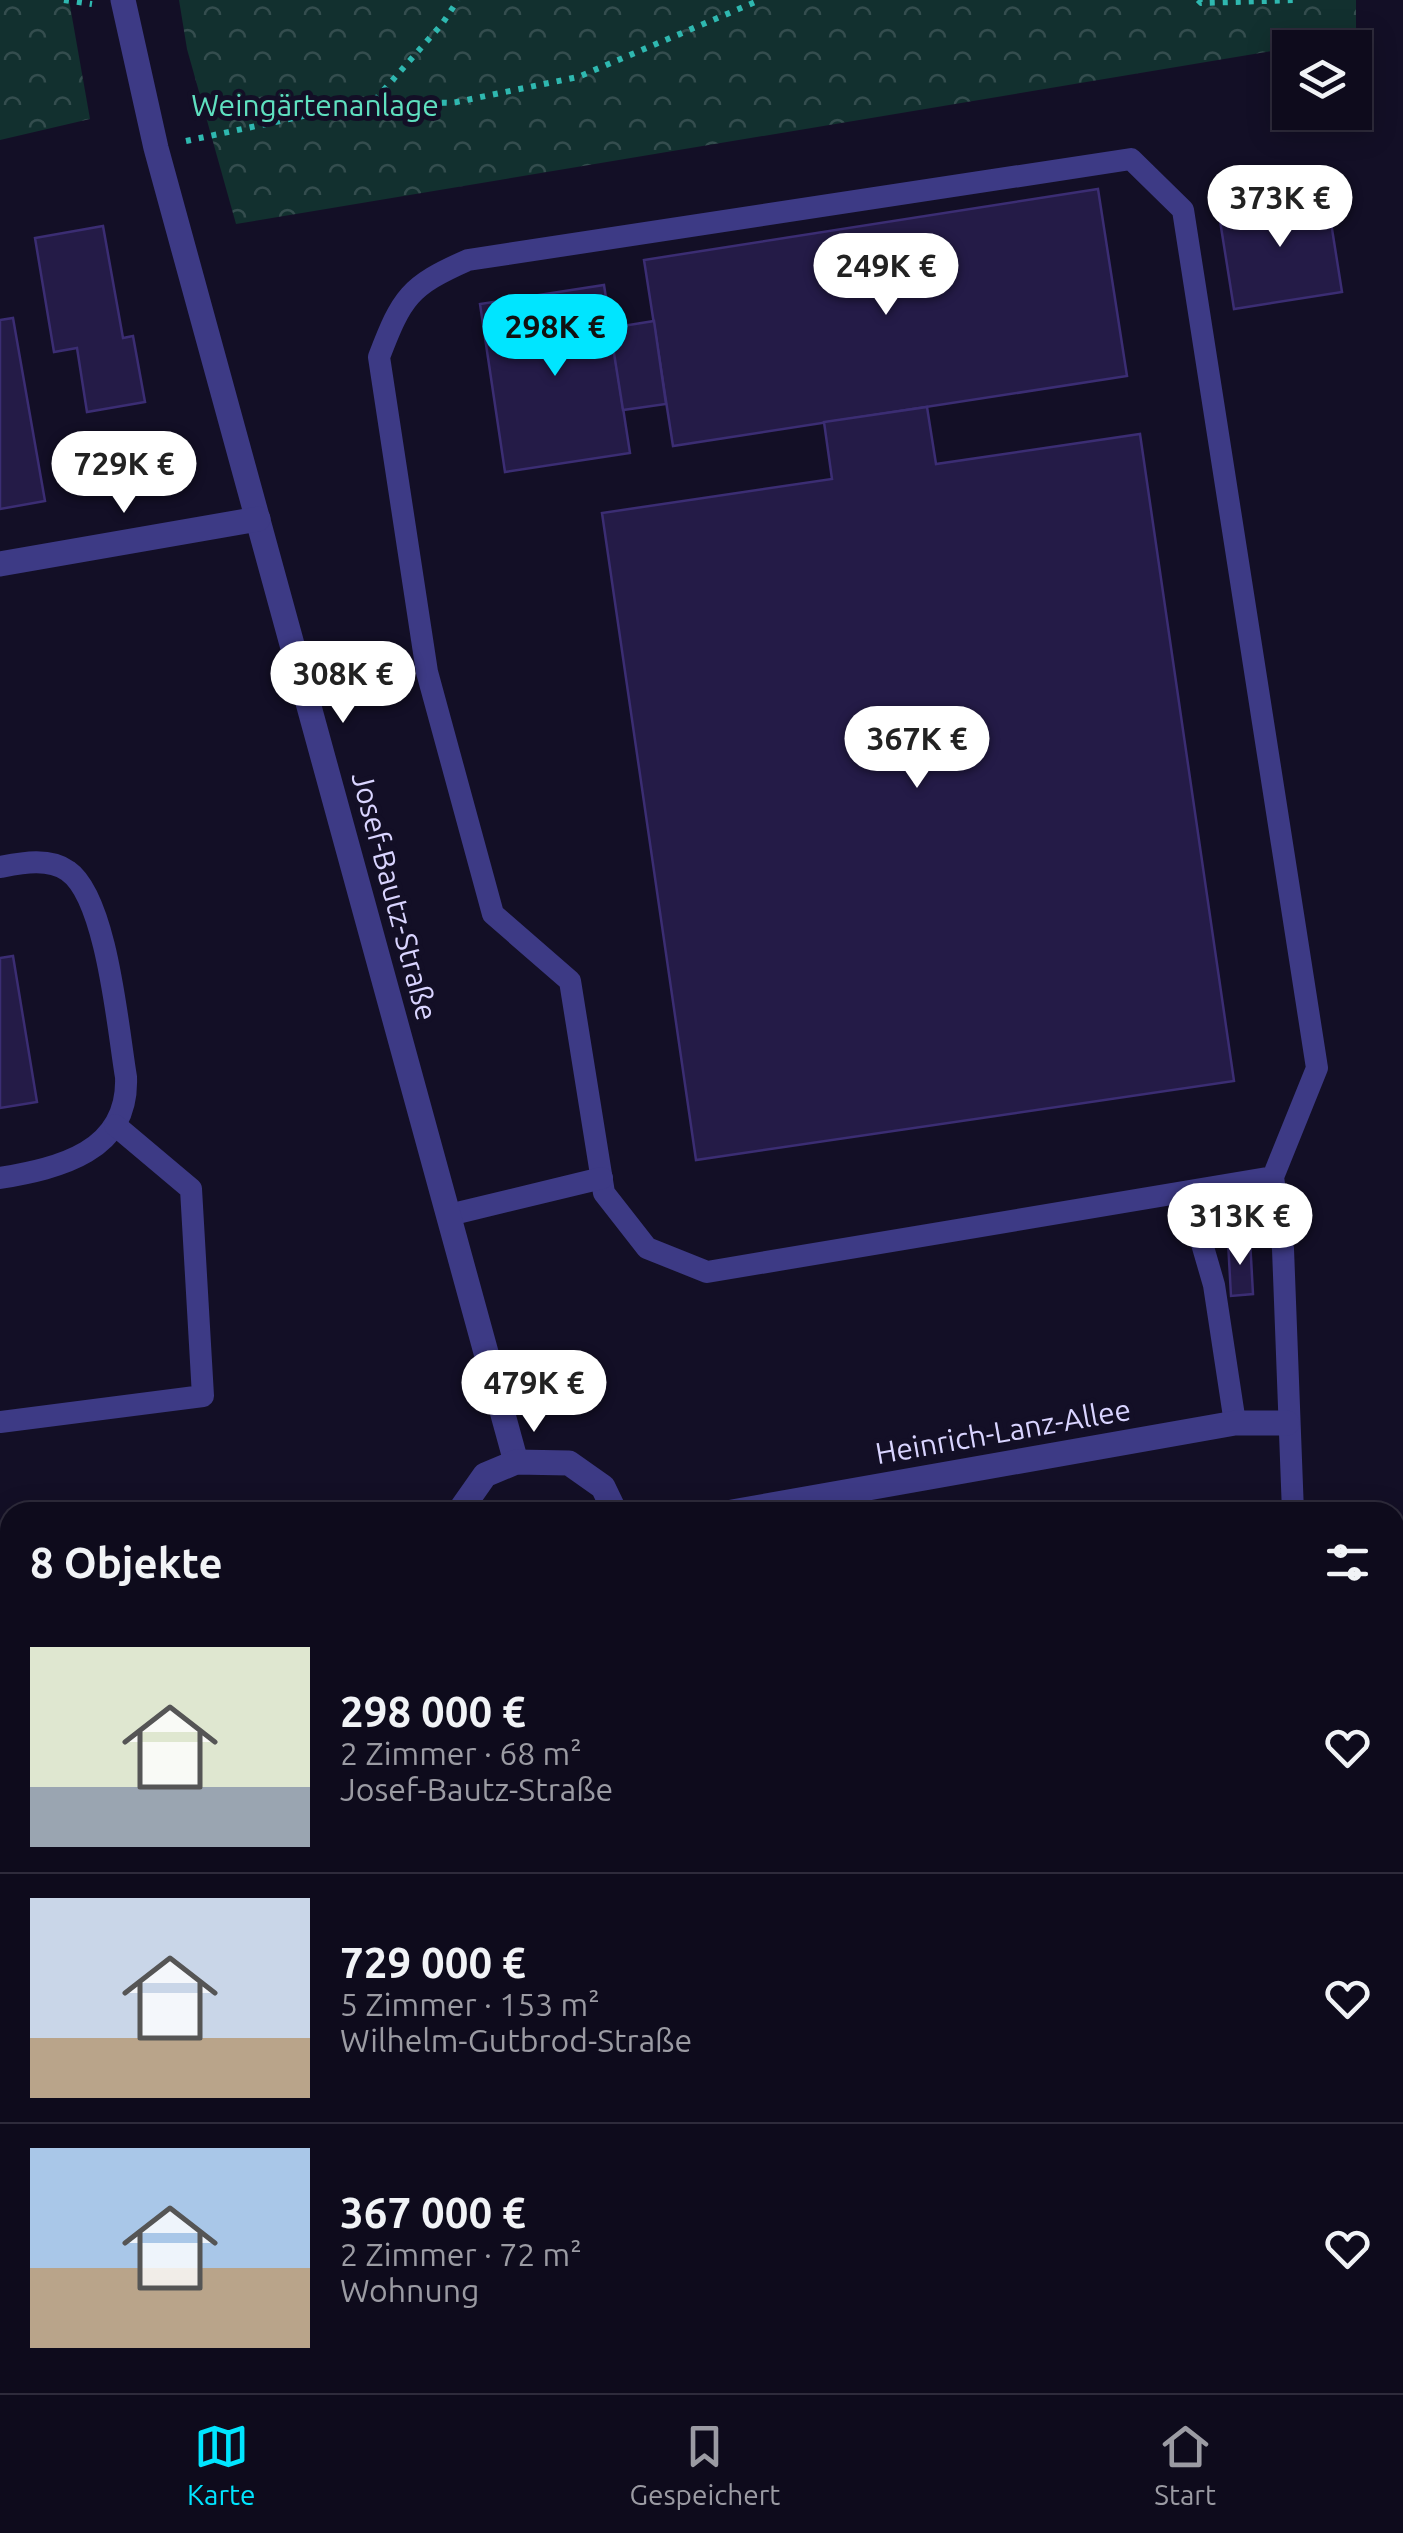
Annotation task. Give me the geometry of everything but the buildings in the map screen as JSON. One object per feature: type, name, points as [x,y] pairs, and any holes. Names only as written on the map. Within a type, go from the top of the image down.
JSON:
[{"type":"street","name":"Josef-Bautz-Straße","points":[[122,0],[156,148],[516,1462]]},
{"type":"street","points":[[0,564],[258,520]]},
{"type":"street","name":"Heinrich-Lanz-Allee","points":[[789,1502],[1235,1423],[1287,1423]]},
{"type":"street","points":[[466,1502],[485,1476],[516,1462],[569,1463],[603,1487],[610,1502]]},
{"type":"lane","points":[[1273,1178],[707,1272],[647,1248],[604,1193],[570,981],[493,914],[428,672],[379,357],[397,311],[426,278],[468,260],[1131,159],[1183,210],[1317,1068],[1273,1178],[1283,1249],[1291,1502]]},
{"type":"lane","points":[[0,867],[46,863],[68,871],[86,892],[99,922],[127,1098],[115,1124],[74,1161],[0,1178]]},
{"type":"lane","points":[[0,1422],[204,1396],[191,1189],[115,1124]]},
{"type":"lane","points":[[449,1214],[602,1178]]},
{"type":"lane","points":[[1187,1192],[1214,1285],[1235,1423]]},
{"type":"path","points":[[374,101],[442,24],[458,0]]},
{"type":"path","points":[[156,148],[374,101],[452,102],[578,76],[760,0]]},
{"type":"path","points":[[1198,0],[1201,4],[1296,0]]},
{"type":"green space","points":[[0,0],[69,0],[90,119],[0,140]]},
{"type":"green space","name":"Weingärtenanlage","points":[[179,0],[1356,0],[1356,30],[1272,30],[1272,51],[236,224],[187,49]]}]
